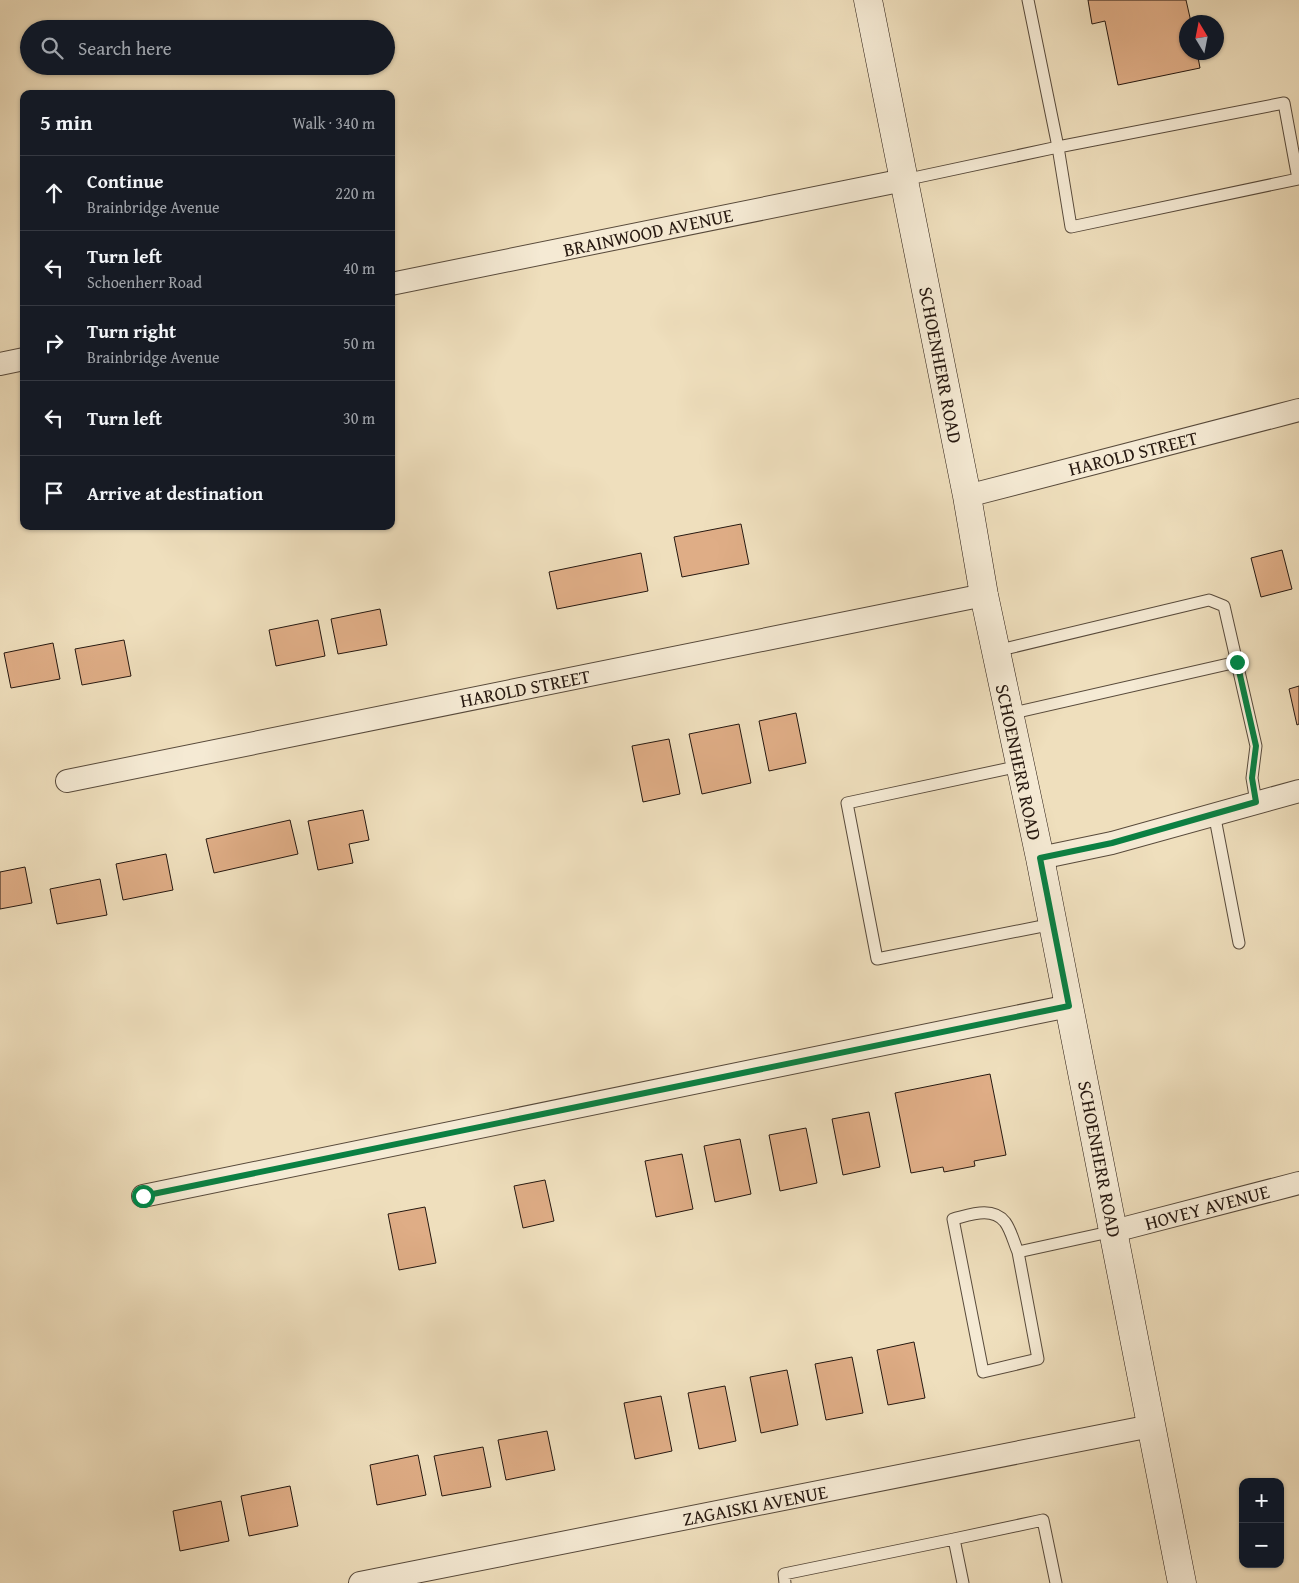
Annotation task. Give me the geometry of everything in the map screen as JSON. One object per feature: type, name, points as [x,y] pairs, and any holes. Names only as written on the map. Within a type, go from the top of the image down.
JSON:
[{"type":"main road","name":"SCHOENHERR ROAD","points":[[868,0],[967,496],[984,595],[1040,858],[1182,1583]]},
{"type":"street","name":"BRAINWOOD AVENUE","points":[[395,283],[904,180]]},
{"type":"street","points":[[0,364],[20,360]]},
{"type":"street","name":"HAROLD STREET","points":[[967,496],[1299,410]]},
{"type":"street","name":"HAROLD STREET","points":[[67,780],[984,595]]},
{"type":"street","points":[[1040,858],[1112,843],[1214,813],[1299,791]]},
{"type":"street","points":[[143,1196],[1069,1006]]},
{"type":"street","name":"HOVEY AVENUE","points":[[1114,1231],[1299,1183]]},
{"type":"street","name":"ZAGAISKI AVENUE","points":[[360,1583],[1151,1426]]},
{"type":"lane","points":[[904,180],[1058,147],[1284,103],[1298,179],[1071,227],[1058,147],[1028,0]]},
{"type":"lane","points":[[996,651],[1209,600],[1224,606],[1256,746],[1252,778],[1256,802]]},
{"type":"lane","points":[[1009,714],[1237,662]]},
{"type":"lane","points":[[1020,766],[847,803],[878,959],[1053,924]]},
{"type":"lane","points":[[1214,813],[1239,942]]},
{"type":"lane","points":[[989,1212],[995,1214],[1006,1223],[1018,1252],[1038,1359],[983,1372],[953,1218],[989,1212]]},
{"type":"lane","points":[[1018,1252],[1114,1231]]},
{"type":"lane","points":[[786,1583],[784,1574],[1043,1520],[1056,1583]]},
{"type":"lane","points":[[954,1539],[963,1583]]},
{"type":"building","points":[[1088,0],[1186,0],[1189,15],[1179,15],[1179,60],[1198,60],[1200,68],[1118,85],[1105,21],[1092,24]]},
{"type":"building","points":[[741,524],[749,564],[682,577],[674,537]]},
{"type":"building","points":[[1282,550],[1292,589],[1261,597],[1251,558]]},
{"type":"building","points":[[641,553],[648,591],[557,609],[549,572]]},
{"type":"building","points":[[380,609],[387,645],[338,654],[331,619]]},
{"type":"building","points":[[318,620],[325,656],[276,666],[269,630]]},
{"type":"building","points":[[124,640],[131,676],[82,685],[75,649]]},
{"type":"building","points":[[53,643],[60,679],[11,688],[4,653]]},
{"type":"building","points":[[1299,686],[1299,724],[1297,725],[1289,689]]},
{"type":"building","points":[[796,713],[806,763],[769,771],[759,721]]},
{"type":"building","points":[[739,724],[751,783],[702,794],[689,734]]},
{"type":"building","points":[[669,739],[680,794],[643,802],[632,746]]},
{"type":"building","points":[[363,810],[369,840],[349,844],[353,863],[318,870],[308,821]]},
{"type":"building","points":[[290,820],[298,854],[214,873],[206,839]]},
{"type":"building","points":[[166,854],[173,890],[123,900],[116,864]]},
{"type":"building","points":[[25,867],[32,903],[0,909],[0,872]]},
{"type":"building","points":[[100,879],[107,915],[57,924],[50,889]]},
{"type":"building","points":[[990,1074],[1006,1155],[974,1161],[975,1166],[944,1172],[943,1167],[911,1173],[895,1093]]},
{"type":"building","points":[[869,1112],[880,1167],[843,1175],[832,1119]]},
{"type":"building","points":[[806,1128],[817,1183],[780,1191],[769,1135]]},
{"type":"building","points":[[740,1139],[751,1194],[715,1202],[704,1146]]},
{"type":"building","points":[[682,1154],[693,1209],[656,1217],[645,1161]]},
{"type":"building","points":[[545,1180],[554,1221],[523,1228],[514,1186]]},
{"type":"building","points":[[425,1207],[436,1263],[399,1270],[388,1214]]},
{"type":"building","points":[[914,1342],[925,1398],[888,1405],[877,1350]]},
{"type":"building","points":[[852,1357],[863,1413],[826,1420],[815,1364]]},
{"type":"building","points":[[787,1370],[798,1425],[761,1433],[750,1377]]},
{"type":"building","points":[[725,1386],[736,1441],[699,1449],[688,1393]]},
{"type":"building","points":[[661,1396],[672,1451],[635,1459],[624,1403]]},
{"type":"building","points":[[547,1431],[555,1470],[506,1480],[498,1440]]},
{"type":"building","points":[[483,1447],[491,1487],[442,1496],[434,1456]]},
{"type":"building","points":[[418,1455],[426,1495],[377,1505],[370,1465]]},
{"type":"building","points":[[290,1486],[298,1526],[249,1536],[241,1496]]},
{"type":"building","points":[[221,1501],[229,1541],[180,1551],[173,1511]]},
{"type":"route","points":[[143,1196],[1069,1006],[1040,858],[1112,843],[1256,802],[1252,778],[1256,746],[1237,662]]}]
